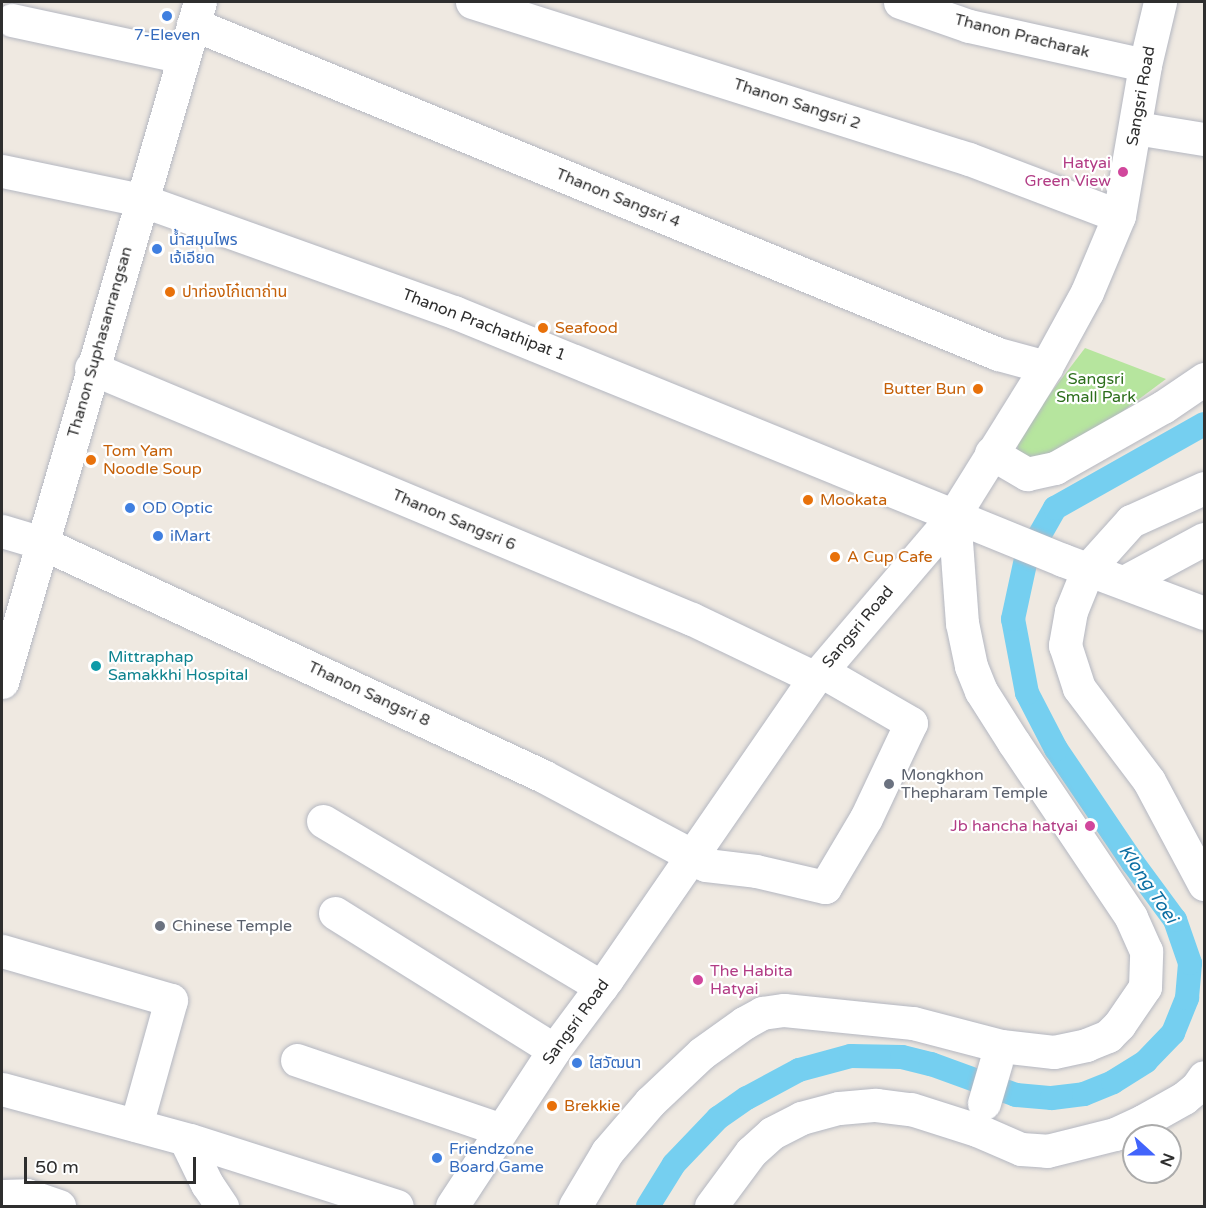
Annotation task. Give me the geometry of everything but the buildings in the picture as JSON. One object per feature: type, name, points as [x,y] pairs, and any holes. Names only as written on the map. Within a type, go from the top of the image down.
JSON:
[{"type":"street","name":"Thanon Sangsri 2","points":[[471,2],[969,159],[1119,216]]},
{"type":"street","name":"Thanon Pracharak","points":[[900,2],[974,14],[1145,65]]},
{"type":"street","name":"Sangsri Road","points":[[452,1206],[554,1050],[601,987],[818,674],[954,514],[1046,367],[1087,292],[1119,216],[1136,128],[1145,65],[1160,2]]},
{"type":"street","name":"Thanon Suphasanrangsan","points":[[2,682],[91,368],[196,13]]},
{"type":"street","name":"Thanon Sangsri 4","points":[[196,13],[998,354],[1046,367]]},
{"type":"street","points":[[12,20],[183,57]]},
{"type":"street","points":[[1136,128],[1204,139]]},
{"type":"street","name":"Thanon Prachathipat 1","points":[[2,171],[141,200],[454,312],[1004,536],[1204,612]]},
{"type":"street","name":"Thanon Sangsri 6","points":[[91,368],[692,619],[818,674],[911,723],[866,818],[825,887],[756,871],[706,865],[691,857]]},
{"type":"street","points":[[991,453],[1027,474],[1055,468],[1163,406],[1204,379]]},
{"type":"street","points":[[1204,488],[1131,521],[1075,564],[1065,645],[1072,673],[1094,711],[1149,781],[1204,884]]},
{"type":"street","points":[[575,1206],[607,1152],[650,1102],[702,1053],[762,1013],[784,1010],[913,1023],[1001,1046],[1054,1052],[1086,1045],[1108,1036],[1119,1025],[1145,987],[1146,951],[1131,917],[1014,743],[981,691],[970,666],[962,623],[954,514]]},
{"type":"street","name":"Thanon Sangsri 8","points":[[2,531],[42,543],[543,776],[691,857]]},
{"type":"street","points":[[1125,582],[1204,539]]},
{"type":"street","points":[[323,821],[601,987]]},
{"type":"street","points":[[335,913],[554,1050]]},
{"type":"street","points":[[2,951],[171,1000],[136,1125]]},
{"type":"street","points":[[297,1060],[501,1130]]},
{"type":"street","points":[[984,1103],[996,1062]]},
{"type":"street","points":[[711,1206],[731,1176],[761,1142],[787,1125],[830,1110],[858,1105],[894,1106],[976,1130],[1021,1149],[1047,1150],[1115,1134],[1184,1098],[1197,1088],[1204,1077]]},
{"type":"street","points":[[2,1089],[136,1125],[397,1206]]},
{"type":"street","points":[[186,1141],[207,1184],[222,1206]]},
{"type":"street","points":[[2,1196],[27,1195],[59,1206]]},
{"type":"green space","name":"Sangsri Small Park","points":[[1085,348],[1166,379],[1099,429],[1044,464],[1016,455],[1019,440],[1027,424]]},
{"type":"waterway","name":"Klong Toei","points":[[648,1206],[674,1164],[718,1118],[747,1098],[799,1070],[851,1056],[902,1057],[931,1064],[1016,1095],[1052,1098],[1084,1094],[1113,1082],[1146,1061],[1173,1033],[1187,998],[1190,963],[1175,920],[1133,863],[1056,749],[1027,693],[1013,619],[1026,559],[1055,508],[1204,424]]},
{"type":"place","name":"7-Eleven","points":[[167,16]]},
{"type":"place","name":"Hatyai Green View","points":[[1123,172]]},
{"type":"place","name":"น้ำสมุนไพร เจ้เอียด","points":[[157,249]]},
{"type":"place","name":"ปาท่องโก๋เตาถ่าน","points":[[170,292]]},
{"type":"place","name":"Seafood","points":[[543,328]]},
{"type":"place","name":"Butter Bun","points":[[978,389]]},
{"type":"place","name":"Tom Yam Noodle Soup","points":[[91,460]]},
{"type":"place","name":"Mookata","points":[[808,500]]},
{"type":"place","name":"OD Optic","points":[[130,508]]},
{"type":"place","name":"iMart","points":[[158,536]]},
{"type":"place","name":"A Cup Cafe","points":[[835,557]]},
{"type":"place","name":"Mittraphap Samakkhi Hospital","points":[[96,666]]},
{"type":"place","name":"Mongkhon Thepharam Temple","points":[[889,784]]},
{"type":"place","name":"Jb hancha hatyai","points":[[1090,826]]},
{"type":"place","name":"Chinese Temple","points":[[160,926]]},
{"type":"place","name":"The Habita Hatyai","points":[[698,980]]},
{"type":"place","name":"ใสวัฒนา","points":[[577,1063]]},
{"type":"place","name":"Brekkie","points":[[552,1106]]},
{"type":"place","name":"Friendzone Board Game","points":[[437,1158]]}]
